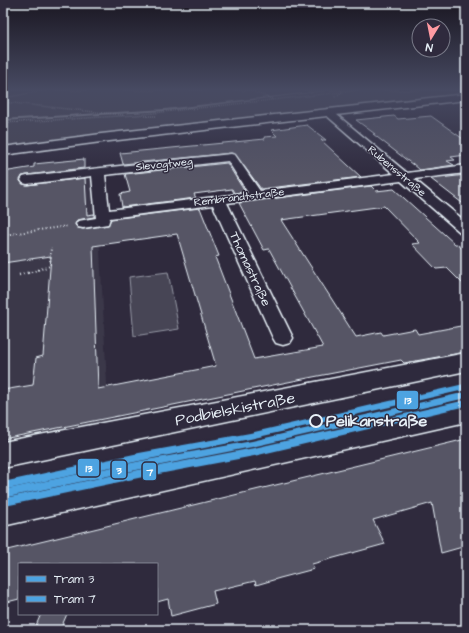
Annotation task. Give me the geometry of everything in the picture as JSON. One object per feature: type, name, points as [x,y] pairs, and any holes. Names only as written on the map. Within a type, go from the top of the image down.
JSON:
[{"type":"street","points":[[3,151],[100,138],[262,120]]},
{"type":"street","name":"Rubensstraße","points":[[337,120],[466,230]]},
{"type":"street","name":"Slevogtweg","points":[[27,180],[246,155]]},
{"type":"street","points":[[231,157],[256,195]]},
{"type":"street","name":"Rembrandtstraße","points":[[83,224],[103,221],[103,215],[466,169]]},
{"type":"street","points":[[98,172],[103,215]]},
{"type":"street","name":"Thomastraße","points":[[218,200],[283,338]]},
{"type":"street","name":"Podbielskistraße","points":[[3,455],[466,362]]},
{"type":"street","points":[[3,510],[466,411]]},
{"type":"path","points":[[3,123],[69,120]]},
{"type":"path","points":[[3,235],[83,224]]},
{"type":"path","points":[[52,232],[53,228]]},
{"type":"path","points":[[19,275],[50,266],[51,247]]},
{"type":"path","points":[[440,391],[466,386]]},
{"type":"shaded area","points":[[3,120],[273,120],[3,151]]},
{"type":"shaded area","points":[[96,175],[109,421],[3,443],[3,183]]},
{"type":"shaded area","points":[[168,272],[179,329],[134,336],[129,277]]},
{"type":"building","points":[[356,120],[436,120],[466,141],[466,155],[451,157],[455,160],[447,161],[454,165],[420,170]]},
{"type":"building","points":[[307,125],[326,140],[321,140],[361,177],[261,189],[235,154],[231,153],[123,164],[120,153],[265,139],[264,137],[277,136],[271,130]]},
{"type":"building","points":[[84,159],[84,168],[22,176],[20,181],[27,185],[85,178],[87,215],[94,214],[94,217],[77,220],[75,225],[78,228],[83,229],[108,225],[111,219],[200,208],[219,256],[215,257],[254,359],[323,347],[269,249],[264,250],[239,203],[371,186],[376,191],[394,189],[455,244],[466,252],[466,287],[447,268],[436,269],[412,244],[420,243],[384,206],[281,220],[356,337],[381,332],[383,335],[415,329],[418,334],[466,325],[466,352],[404,363],[401,360],[3,439],[3,390],[33,385],[36,358],[43,356],[51,256],[3,263],[3,172],[34,167],[34,164]],"holes":[[[177,234],[216,366],[98,389],[93,246]]]},
{"type":"building","points":[[227,163],[245,192],[234,193],[232,189],[194,194],[196,198],[122,207],[120,194],[130,192],[125,174]]},
{"type":"building","points":[[466,175],[466,206],[431,179]]},
{"type":"building","points":[[466,439],[466,546],[441,553],[432,503],[373,520],[385,544],[312,564],[314,569],[256,585],[255,581],[213,591],[216,604],[171,616],[168,599],[158,602],[158,563],[18,563],[18,599],[3,603],[3,551]]},
{"type":"building","points":[[41,615],[67,615],[60,630],[34,630]]},
{"type":"waterway","points":[[3,120],[10,120]]},
{"type":"tram line","name":"3","points":[[3,494],[141,465],[252,444],[466,395]]},
{"type":"tram line","name":"7","points":[[5,502],[143,473],[254,452],[466,403]]},
{"type":"transit line","name":"13","points":[[3,486],[139,457],[250,436],[464,387]]},
{"type":"place","name":"Pelikanstraße","points":[[316,421]]}]
